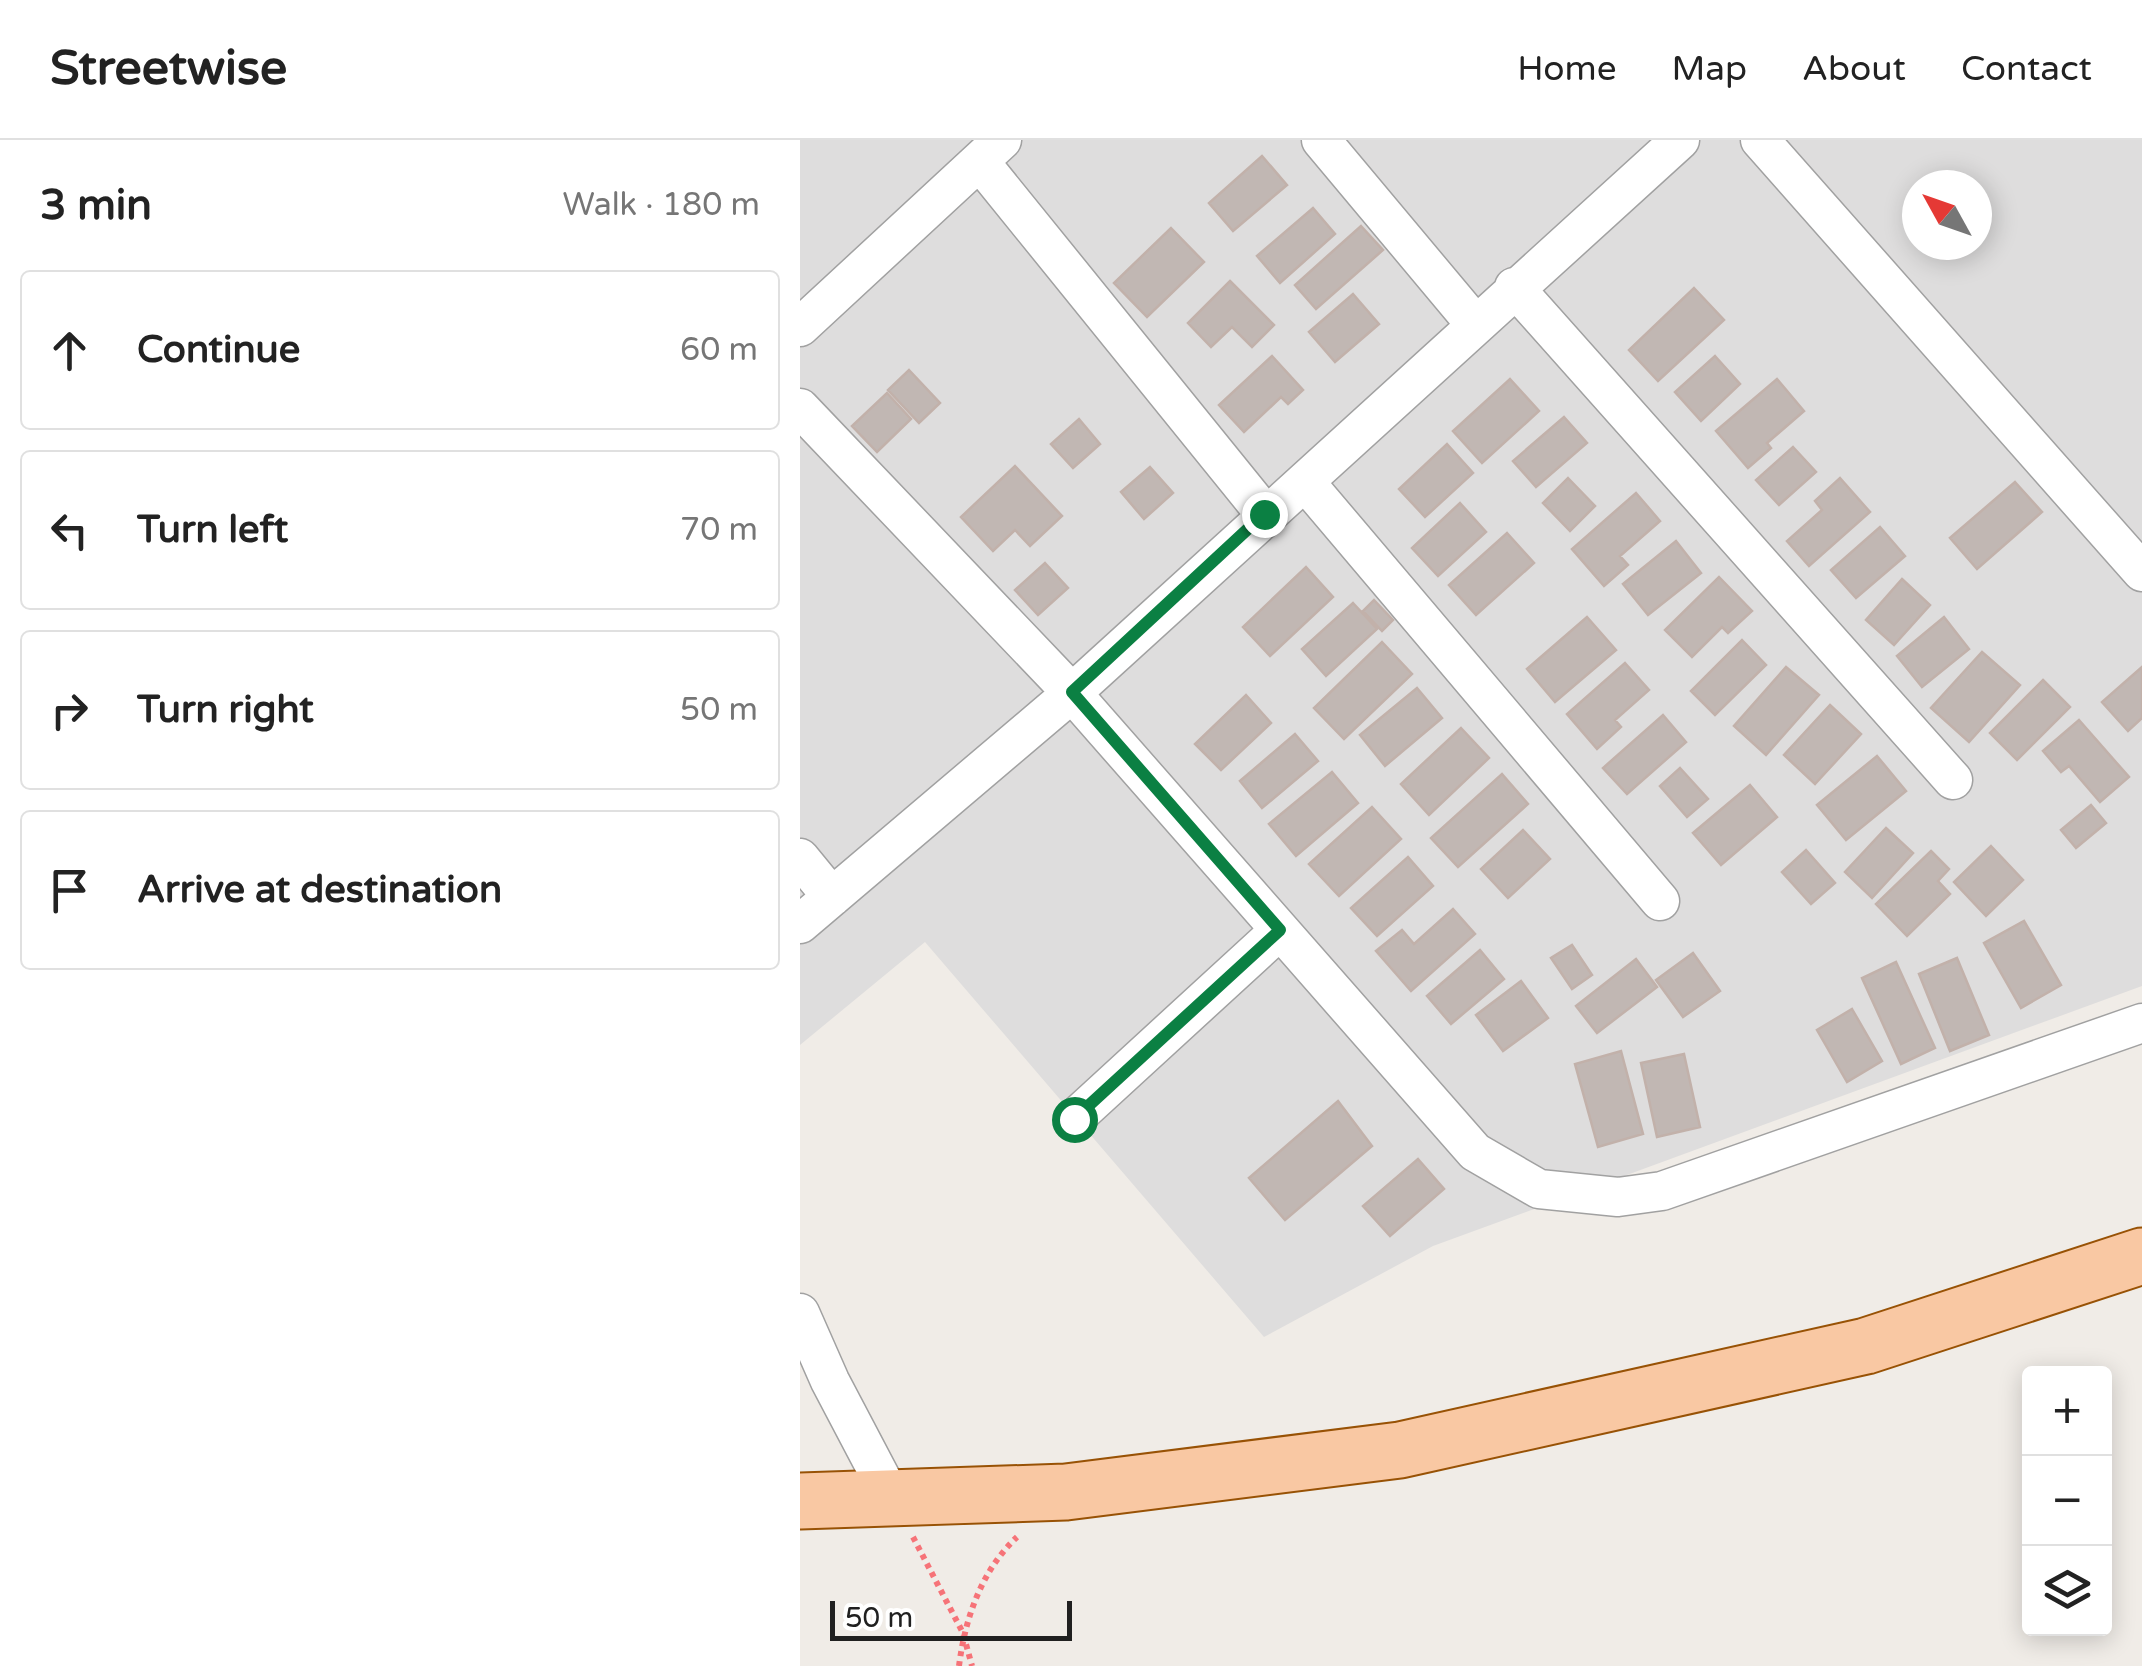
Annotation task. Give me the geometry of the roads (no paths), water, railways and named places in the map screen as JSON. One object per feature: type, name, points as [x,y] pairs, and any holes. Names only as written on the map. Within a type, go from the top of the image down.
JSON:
[{"type":"main road","points":[[800,1501],[1066,1492],[1420,1446],[1866,1346],[2142,1256]]},
{"type":"street","points":[[1321,140],[1475,324]]},
{"type":"street","points":[[800,924],[1072,692],[1680,140]]},
{"type":"street","points":[[1760,140],[2142,572]]},
{"type":"street","points":[[800,327],[991,151],[1264,514]]},
{"type":"street","points":[[1514,287],[1953,780]]},
{"type":"street","points":[[800,408],[1072,692],[1475,1152],[1539,1189],[1618,1197],[1662,1191],[2142,1022]]},
{"type":"street","points":[[1306,483],[1660,901]]},
{"type":"street","points":[[800,858],[832,896]]},
{"type":"street","points":[[1074,1119],[1280,930]]},
{"type":"street","points":[[800,1313],[830,1381],[891,1496]]}]
